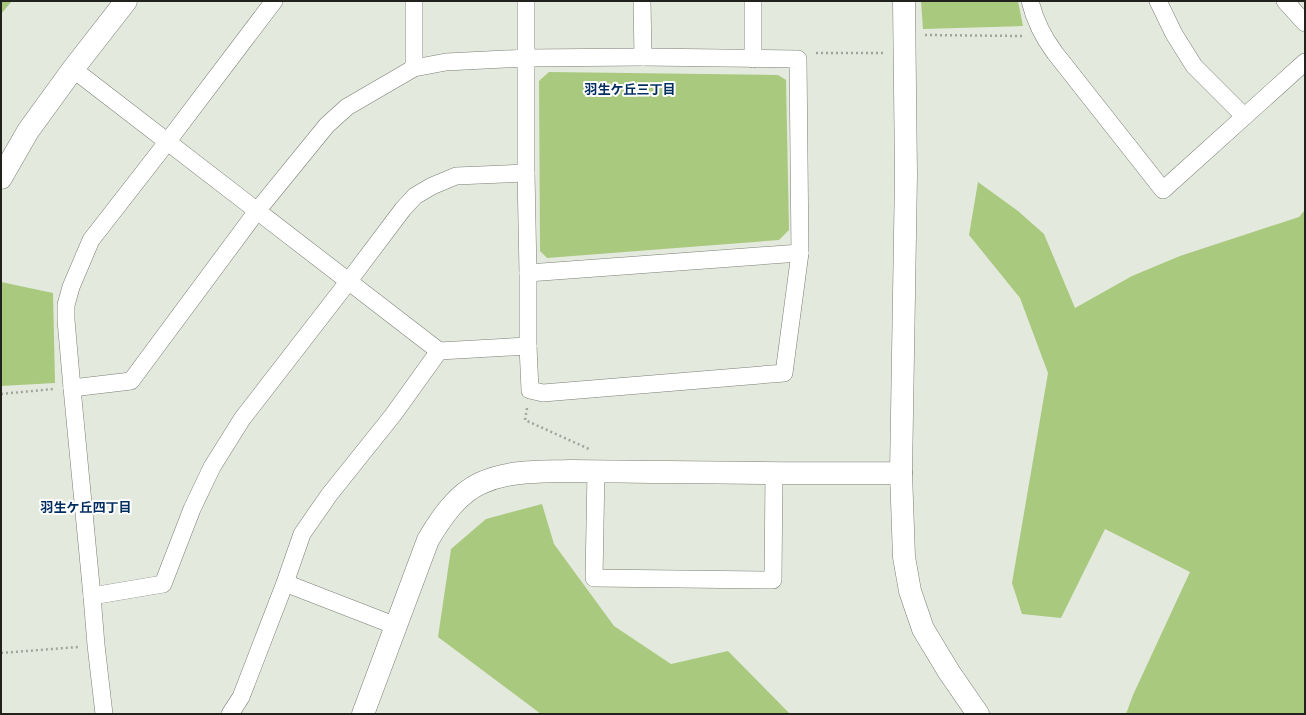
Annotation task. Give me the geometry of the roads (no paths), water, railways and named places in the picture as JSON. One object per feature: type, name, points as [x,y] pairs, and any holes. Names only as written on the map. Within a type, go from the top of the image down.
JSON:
[{"type":"street","points":[[1,178],[28,131],[73,68],[126,1]]},
{"type":"street","points":[[104,714],[96,645],[72,388],[66,305],[71,287],[91,240],[274,1]]},
{"type":"street","points":[[414,1],[414,68]]},
{"type":"street","points":[[72,388],[131,381],[257,211],[327,125],[347,107],[414,68],[446,62],[527,58],[643,57],[798,59],[800,253],[784,373],[543,393],[530,390],[526,173],[527,58],[526,1]]},
{"type":"street","points":[[642,1],[643,57]]},
{"type":"street","points":[[753,1],[753,59]]},
{"type":"street","points":[[904,1],[906,175],[901,473],[904,557],[910,591],[924,629],[949,672],[978,714]]},
{"type":"street","points":[[1030,1],[1033,14],[1043,36],[1054,53],[1163,190],[1305,62]]},
{"type":"street","points":[[1158,1],[1174,34],[1194,66],[1244,116]]},
{"type":"street","points":[[1285,1],[1305,23]]},
{"type":"street","points":[[73,68],[439,351],[528,346]]},
{"type":"street","points":[[92,596],[163,584],[192,509],[212,467],[242,419],[348,282],[402,209],[415,196],[432,186],[456,176],[526,173]]},
{"type":"street","points":[[528,273],[800,253]]},
{"type":"street","points":[[230,714],[241,698],[302,534],[329,495],[393,415],[439,351]]},
{"type":"street","points":[[363,714],[428,540],[442,517],[463,495],[480,484],[517,472],[596,471],[774,474],[901,473]]},
{"type":"street","points":[[596,471],[594,578],[773,580],[774,474]]},
{"type":"street","points":[[285,583],[396,626]]},
{"type":"district","name":"羽生ケ丘三丁目","points":[[630,89]]},
{"type":"district","name":"羽生ケ丘四丁目","points":[[86,507]]}]
